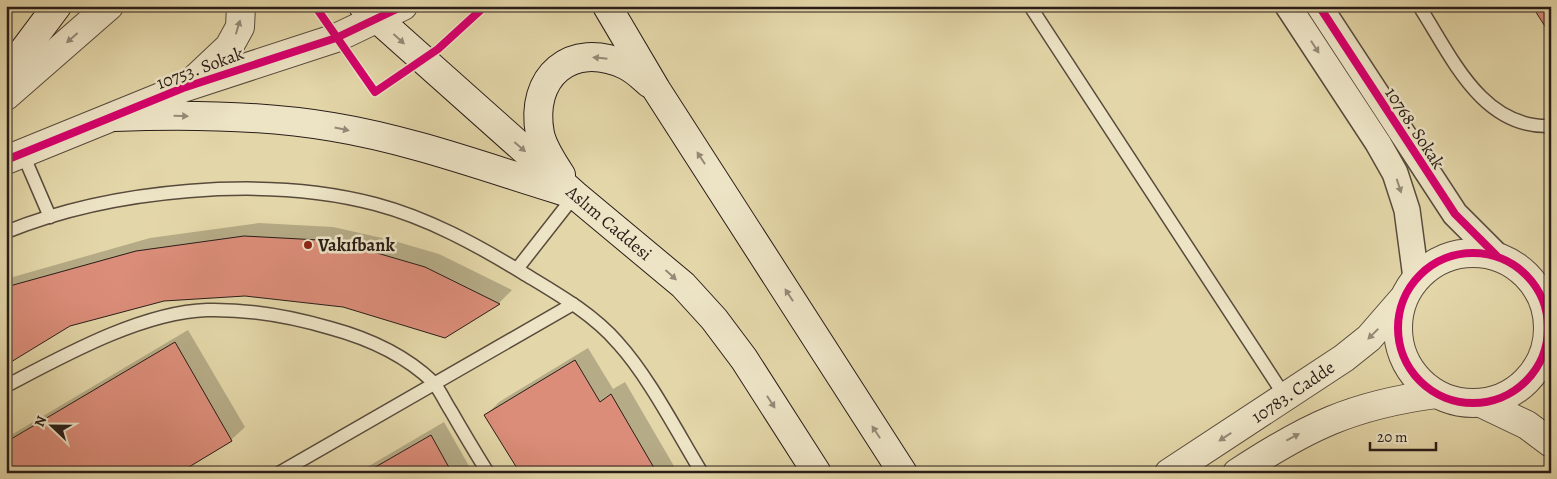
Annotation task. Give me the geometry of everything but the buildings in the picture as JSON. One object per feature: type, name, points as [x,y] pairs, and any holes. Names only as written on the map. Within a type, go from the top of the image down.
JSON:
[{"type":"main road","points":[[6,74],[57,6]]},
{"type":"main road","points":[[6,96],[109,6]]},
{"type":"main road","points":[[183,88],[210,68],[229,47],[240,27],[241,6]]},
{"type":"main road","name":"10753. Sokak","points":[[14,156],[183,88],[336,38],[370,13],[403,6]]},
{"type":"main road","points":[[607,6],[656,89],[903,473]]},
{"type":"main road","name":"Aslım Caddesi","points":[[370,13],[575,195],[675,279],[714,319],[744,359],[817,473]]},
{"type":"main road","points":[[575,195],[552,162],[540,135],[538,109],[542,91],[551,74],[566,62],[585,57],[605,58],[626,65],[656,89]]},
{"type":"main road","points":[[114,117],[208,116],[294,121],[334,127],[404,143],[575,195]]},
{"type":"main road","points":[[1472,253],[1498,256],[1518,267],[1534,283],[1544,303],[1548,325],[1548,351],[1537,368],[1522,385],[1503,397],[1481,403],[1458,402],[1436,394],[1421,383],[1409,369],[1401,352],[1397,333],[1398,315],[1410,287],[1430,266],[1446,257],[1472,253]]},
{"type":"main road","name":"10783. Cadde","points":[[1169,473],[1286,398],[1370,338],[1410,287]]},
{"type":"main road","name":"10783. Cadde","points":[[1237,473],[1285,442],[1318,424],[1361,408],[1401,398],[1436,394]]},
{"type":"main road","points":[[1481,403],[1527,424],[1551,443]]},
{"type":"street","points":[[1288,6],[1378,143],[1395,173],[1407,210],[1410,287]]},
{"type":"street","name":"10768. Sokak","points":[[1319,6],[1454,214],[1498,256]]},
{"type":"lane","points":[[1030,6],[1286,398]]},
{"type":"lane","points":[[1419,6],[1482,101],[1499,113],[1521,123],[1551,126]]},
{"type":"lane","points":[[14,156],[50,217]]},
{"type":"lane","points":[[6,232],[50,217],[113,202],[192,192],[264,189],[340,196],[378,205],[437,227],[517,269],[573,304],[611,336],[634,363],[702,473]]},
{"type":"lane","points":[[517,269],[575,195]]},
{"type":"lane","points":[[279,473],[573,304]]},
{"type":"lane","points":[[6,386],[115,334],[159,318],[205,310],[252,311],[290,316],[339,331],[411,364],[434,384],[488,473]]},
{"type":"cycle path","points":[[315,6],[375,92],[438,49],[485,6]]},
{"type":"cycle path","points":[[6,160],[183,88],[336,38],[403,6]]},
{"type":"cycle path","points":[[1319,6],[1455,214],[1496,255]]},
{"type":"cycle path","points":[[1473,253],[1488,254],[1502,259],[1526,275],[1542,299],[1547,313],[1548,328],[1547,343],[1542,357],[1526,381],[1502,397],[1488,402],[1473,403],[1458,402],[1444,397],[1420,381],[1404,357],[1399,343],[1398,328],[1399,313],[1404,299],[1420,275],[1444,259],[1458,254],[1473,253]]},
{"type":"place","name":"Vakıfbank","points":[[308,245]]}]
